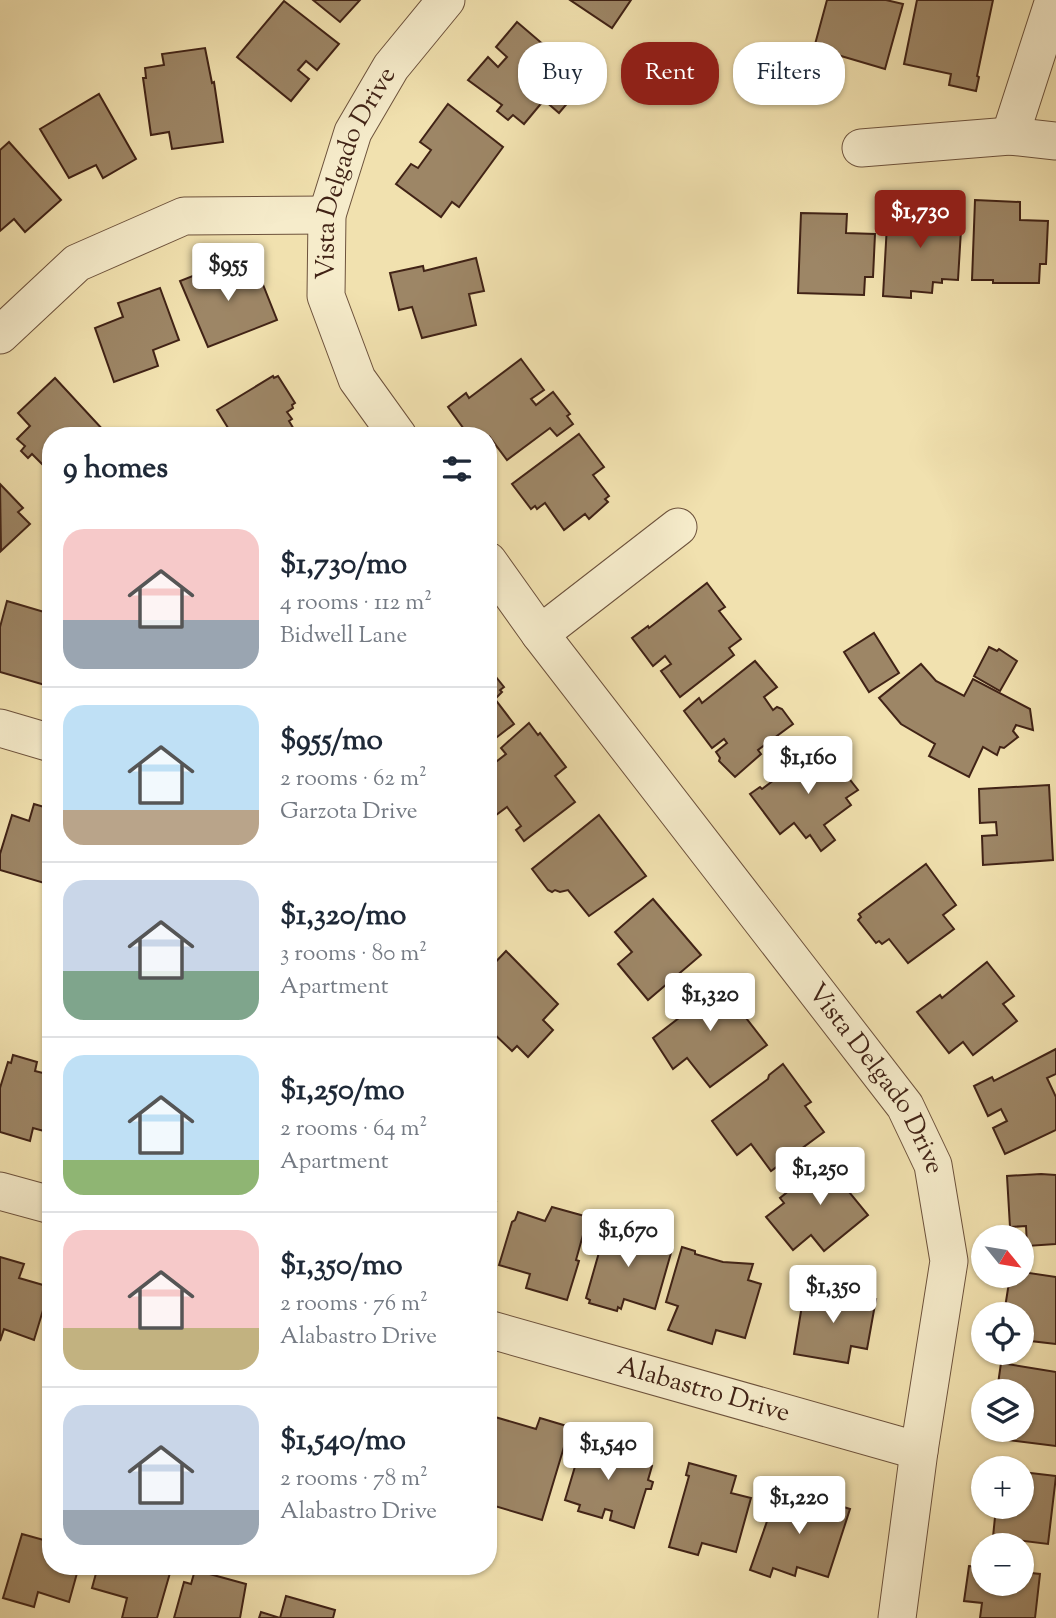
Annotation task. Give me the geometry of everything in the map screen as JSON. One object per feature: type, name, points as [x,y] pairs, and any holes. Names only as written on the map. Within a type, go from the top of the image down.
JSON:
[{"type":"street","name":"Vista Delgado Drive","points":[[391,427],[356,379],[326,296],[327,215],[353,132],[391,67],[446,0]]},
{"type":"street","points":[[1010,136],[1054,0]]},
{"type":"street","points":[[861,148],[1010,136],[1056,141]]},
{"type":"street","points":[[0,335],[77,263],[184,216],[327,215]]},
{"type":"street","points":[[540,634],[678,527]]},
{"type":"street","name":"Vista Delgado Drive","points":[[497,574],[540,634],[905,1106],[933,1165],[949,1261],[919,1451],[897,1618]]},
{"type":"street","points":[[0,728],[42,740]]},
{"type":"street","points":[[0,1191],[42,1203]]},
{"type":"street","name":"Alabastro Drive","points":[[497,1332],[919,1451]]},
{"type":"building","points":[[313,0],[360,0],[340,22]]},
{"type":"building","points":[[570,0],[631,0],[612,28]]},
{"type":"building","points":[[827,0],[886,0],[903,4],[885,69],[845,57],[845,42],[816,42]]},
{"type":"building","points":[[917,0],[993,0],[976,91],[949,85],[951,74],[904,64]]},
{"type":"building","points":[[284,1],[339,44],[317,70],[306,61],[298,70],[309,79],[291,101],[237,57]]},
{"type":"building","points":[[517,22],[540,42],[518,42],[518,105],[540,105],[524,124],[513,115],[508,120],[497,111],[502,105],[468,80],[488,57],[498,67],[507,57],[496,47]]},
{"type":"building","points":[[205,48],[212,83],[214,82],[223,142],[172,149],[169,132],[151,135],[143,78],[146,78],[145,68],[164,65],[162,54]]},
{"type":"building","points":[[99,94],[136,159],[103,178],[96,165],[69,178],[40,129]]},
{"type":"building","points":[[448,104],[503,147],[459,207],[452,202],[441,217],[396,184],[411,164],[418,168],[431,150],[420,142]]},
{"type":"building","points":[[550,105],[566,105],[559,113]]},
{"type":"building","points":[[9,142],[61,200],[25,232],[14,219],[0,231],[0,150]]},
{"type":"building","points":[[975,200],[1020,202],[1020,220],[1048,221],[1046,264],[1040,264],[1039,283],[972,280]]},
{"type":"building","points":[[888,207],[962,213],[958,280],[942,279],[942,283],[933,282],[932,293],[911,291],[911,298],[883,296]]},
{"type":"building","points":[[801,213],[847,214],[846,233],[875,234],[873,277],[865,277],[864,295],[798,293]]},
{"type":"building","points":[[476,258],[484,291],[469,294],[476,325],[422,338],[412,307],[399,310],[390,273],[423,266],[424,271]]},
{"type":"building","points":[[223,264],[229,278],[256,267],[277,320],[208,347],[180,281]]},
{"type":"building","points":[[160,288],[179,340],[153,350],[158,366],[114,382],[95,328],[123,317],[118,303]]},
{"type":"building","points":[[521,359],[544,390],[531,399],[536,405],[553,392],[570,414],[567,416],[573,424],[557,436],[550,428],[507,460],[497,447],[497,427],[462,427],[448,407],[466,393],[469,398]]},
{"type":"building","points":[[273,376],[278,376],[295,403],[287,412],[292,419],[289,421],[293,427],[227,427],[217,410]]},
{"type":"building","points":[[55,378],[100,427],[42,427],[42,464],[32,454],[28,458],[21,451],[25,446],[17,439],[30,426],[18,413]]},
{"type":"building","points":[[579,434],[604,467],[593,475],[609,496],[605,499],[608,502],[589,519],[585,514],[564,530],[545,503],[537,509],[535,506],[531,509],[512,484]]},
{"type":"building","points":[[0,484],[23,508],[18,512],[30,524],[1,551]]},
{"type":"building","points":[[707,583],[725,607],[719,611],[741,639],[729,648],[734,655],[680,697],[661,671],[671,664],[665,656],[653,666],[632,638]]},
{"type":"building","points":[[7,601],[42,611],[42,684],[0,672],[0,627]]},
{"type":"building","points":[[874,633],[899,673],[869,692],[844,652]]},
{"type":"building","points":[[989,647],[997,651],[999,649],[1017,661],[1000,691],[974,676]]},
{"type":"building","points":[[755,661],[777,687],[764,697],[773,710],[777,707],[782,709],[793,724],[758,750],[761,754],[735,777],[719,761],[716,752],[727,743],[724,739],[712,748],[684,711],[699,698],[702,703]]},
{"type":"building","points":[[921,664],[936,681],[964,696],[973,679],[1030,709],[1033,730],[1016,725],[1013,731],[1018,737],[1004,748],[1000,747],[997,755],[983,747],[969,777],[929,756],[935,744],[901,724],[879,698]]},
{"type":"building","points":[[497,678],[504,687],[500,690],[502,692],[497,697]]},
{"type":"building","points":[[497,702],[514,724],[497,737]]},
{"type":"building","points":[[529,723],[566,767],[555,776],[575,802],[524,841],[516,830],[521,826],[507,807],[497,814],[497,761],[506,754],[501,748]]},
{"type":"building","points":[[822,744],[858,790],[846,798],[851,805],[824,825],[835,840],[821,851],[810,835],[806,838],[794,823],[780,834],[750,794],[760,787],[762,789]]},
{"type":"building","points":[[1049,785],[1053,860],[983,865],[982,836],[997,835],[996,822],[980,823],[979,789]]},
{"type":"building","points":[[34,804],[42,806],[42,882],[0,870],[0,854],[12,815],[29,821]]},
{"type":"building","points":[[599,815],[646,876],[589,916],[568,890],[548,890],[532,869]]},
{"type":"building","points":[[926,864],[956,905],[943,915],[954,929],[908,963],[889,939],[882,944],[879,941],[876,943],[858,920],[861,917],[859,914]]},
{"type":"building","points":[[653,899],[701,955],[648,1000],[618,964],[632,952],[615,932]]},
{"type":"building","points":[[506,951],[558,1004],[543,1020],[553,1030],[528,1057],[517,1046],[512,1051],[497,1037],[497,960]]},
{"type":"building","points":[[987,962],[1014,996],[1003,1004],[1017,1021],[973,1055],[963,1042],[949,1053],[917,1012],[940,995],[942,998]]},
{"type":"building","points":[[708,975],[713,980],[715,978],[767,1045],[710,1087],[687,1058],[673,1069],[653,1038],[688,1011],[678,998]]},
{"type":"building","points":[[1056,1049],[1056,1074],[1047,1078],[1056,1097],[1056,1130],[1005,1154],[993,1128],[1007,1121],[1001,1109],[988,1116],[974,1086],[992,1077],[994,1081]]},
{"type":"building","points":[[13,1055],[37,1062],[35,1071],[42,1073],[42,1130],[33,1128],[30,1141],[0,1132],[0,1088],[8,1062],[11,1063]]},
{"type":"building","points":[[783,1064],[811,1102],[805,1106],[824,1132],[771,1171],[751,1144],[737,1155],[712,1121],[768,1079],[769,1075]]},
{"type":"building","points":[[838,1154],[857,1177],[852,1182],[856,1187],[849,1192],[868,1215],[824,1251],[811,1235],[793,1250],[766,1217],[784,1203],[780,1198]]},
{"type":"building","points":[[1056,1175],[1056,1244],[1034,1246],[1034,1225],[1010,1225],[1007,1176]]},
{"type":"building","points":[[552,1207],[588,1217],[567,1300],[526,1288],[530,1274],[499,1265],[512,1222],[518,1212],[545,1221]]},
{"type":"building","points":[[619,1219],[655,1230],[650,1247],[671,1253],[655,1309],[624,1299],[621,1309],[618,1307],[617,1311],[589,1303],[590,1300],[586,1298],[604,1235],[613,1237]]},
{"type":"building","points":[[682,1247],[695,1251],[695,1254],[723,1262],[753,1264],[748,1280],[761,1284],[745,1338],[716,1330],[712,1344],[668,1330],[678,1306],[666,1302]]},
{"type":"building","points":[[0,1257],[24,1264],[19,1278],[42,1285],[42,1314],[34,1340],[4,1329],[0,1341]]},
{"type":"building","points":[[1034,1274],[1056,1277],[1056,1344],[1034,1341],[1034,1302],[1006,1302],[1008,1288],[1034,1288]]},
{"type":"building","points":[[805,1287],[876,1299],[867,1349],[851,1346],[848,1363],[794,1354]]},
{"type":"building","points":[[1001,1365],[1056,1372],[1056,1446],[1024,1442],[1034,1442],[1034,1379],[999,1379]]},
{"type":"building","points":[[497,1418],[536,1429],[540,1418],[570,1427],[542,1520],[497,1507]]},
{"type":"building","points":[[585,1433],[623,1445],[620,1456],[652,1466],[648,1480],[653,1482],[651,1489],[646,1489],[634,1528],[610,1520],[612,1511],[605,1509],[602,1518],[578,1511],[580,1505],[565,1500]]},
{"type":"building","points":[[689,1463],[736,1476],[731,1493],[751,1498],[736,1552],[702,1543],[698,1555],[669,1547],[689,1476],[686,1475]]},
{"type":"building","points":[[1034,1473],[1056,1476],[1048,1544],[1034,1542],[1034,1533],[993,1533],[995,1519],[1034,1519]]},
{"type":"building","points":[[775,1487],[808,1497],[804,1511],[815,1515],[820,1500],[850,1509],[828,1577],[797,1567],[795,1576],[773,1568],[770,1577],[750,1570],[772,1507],[769,1506]]},
{"type":"building","points":[[22,1534],[42,1540],[42,1575],[76,1575],[69,1602],[38,1592],[34,1607],[3,1598]]},
{"type":"building","points":[[969,1566],[971,1596],[1034,1596],[1034,1573],[1040,1574],[1035,1618],[980,1618],[982,1603],[964,1601]]},
{"type":"building","points":[[96,1575],[169,1575],[157,1618],[122,1618],[127,1598],[92,1588]]},
{"type":"building","points":[[194,1575],[213,1575],[246,1584],[240,1618],[174,1618],[184,1582],[191,1584]]},
{"type":"building","points":[[286,1596],[335,1610],[333,1618],[280,1618]]},
{"type":"building","points":[[261,1612],[280,1618],[259,1618]]}]
